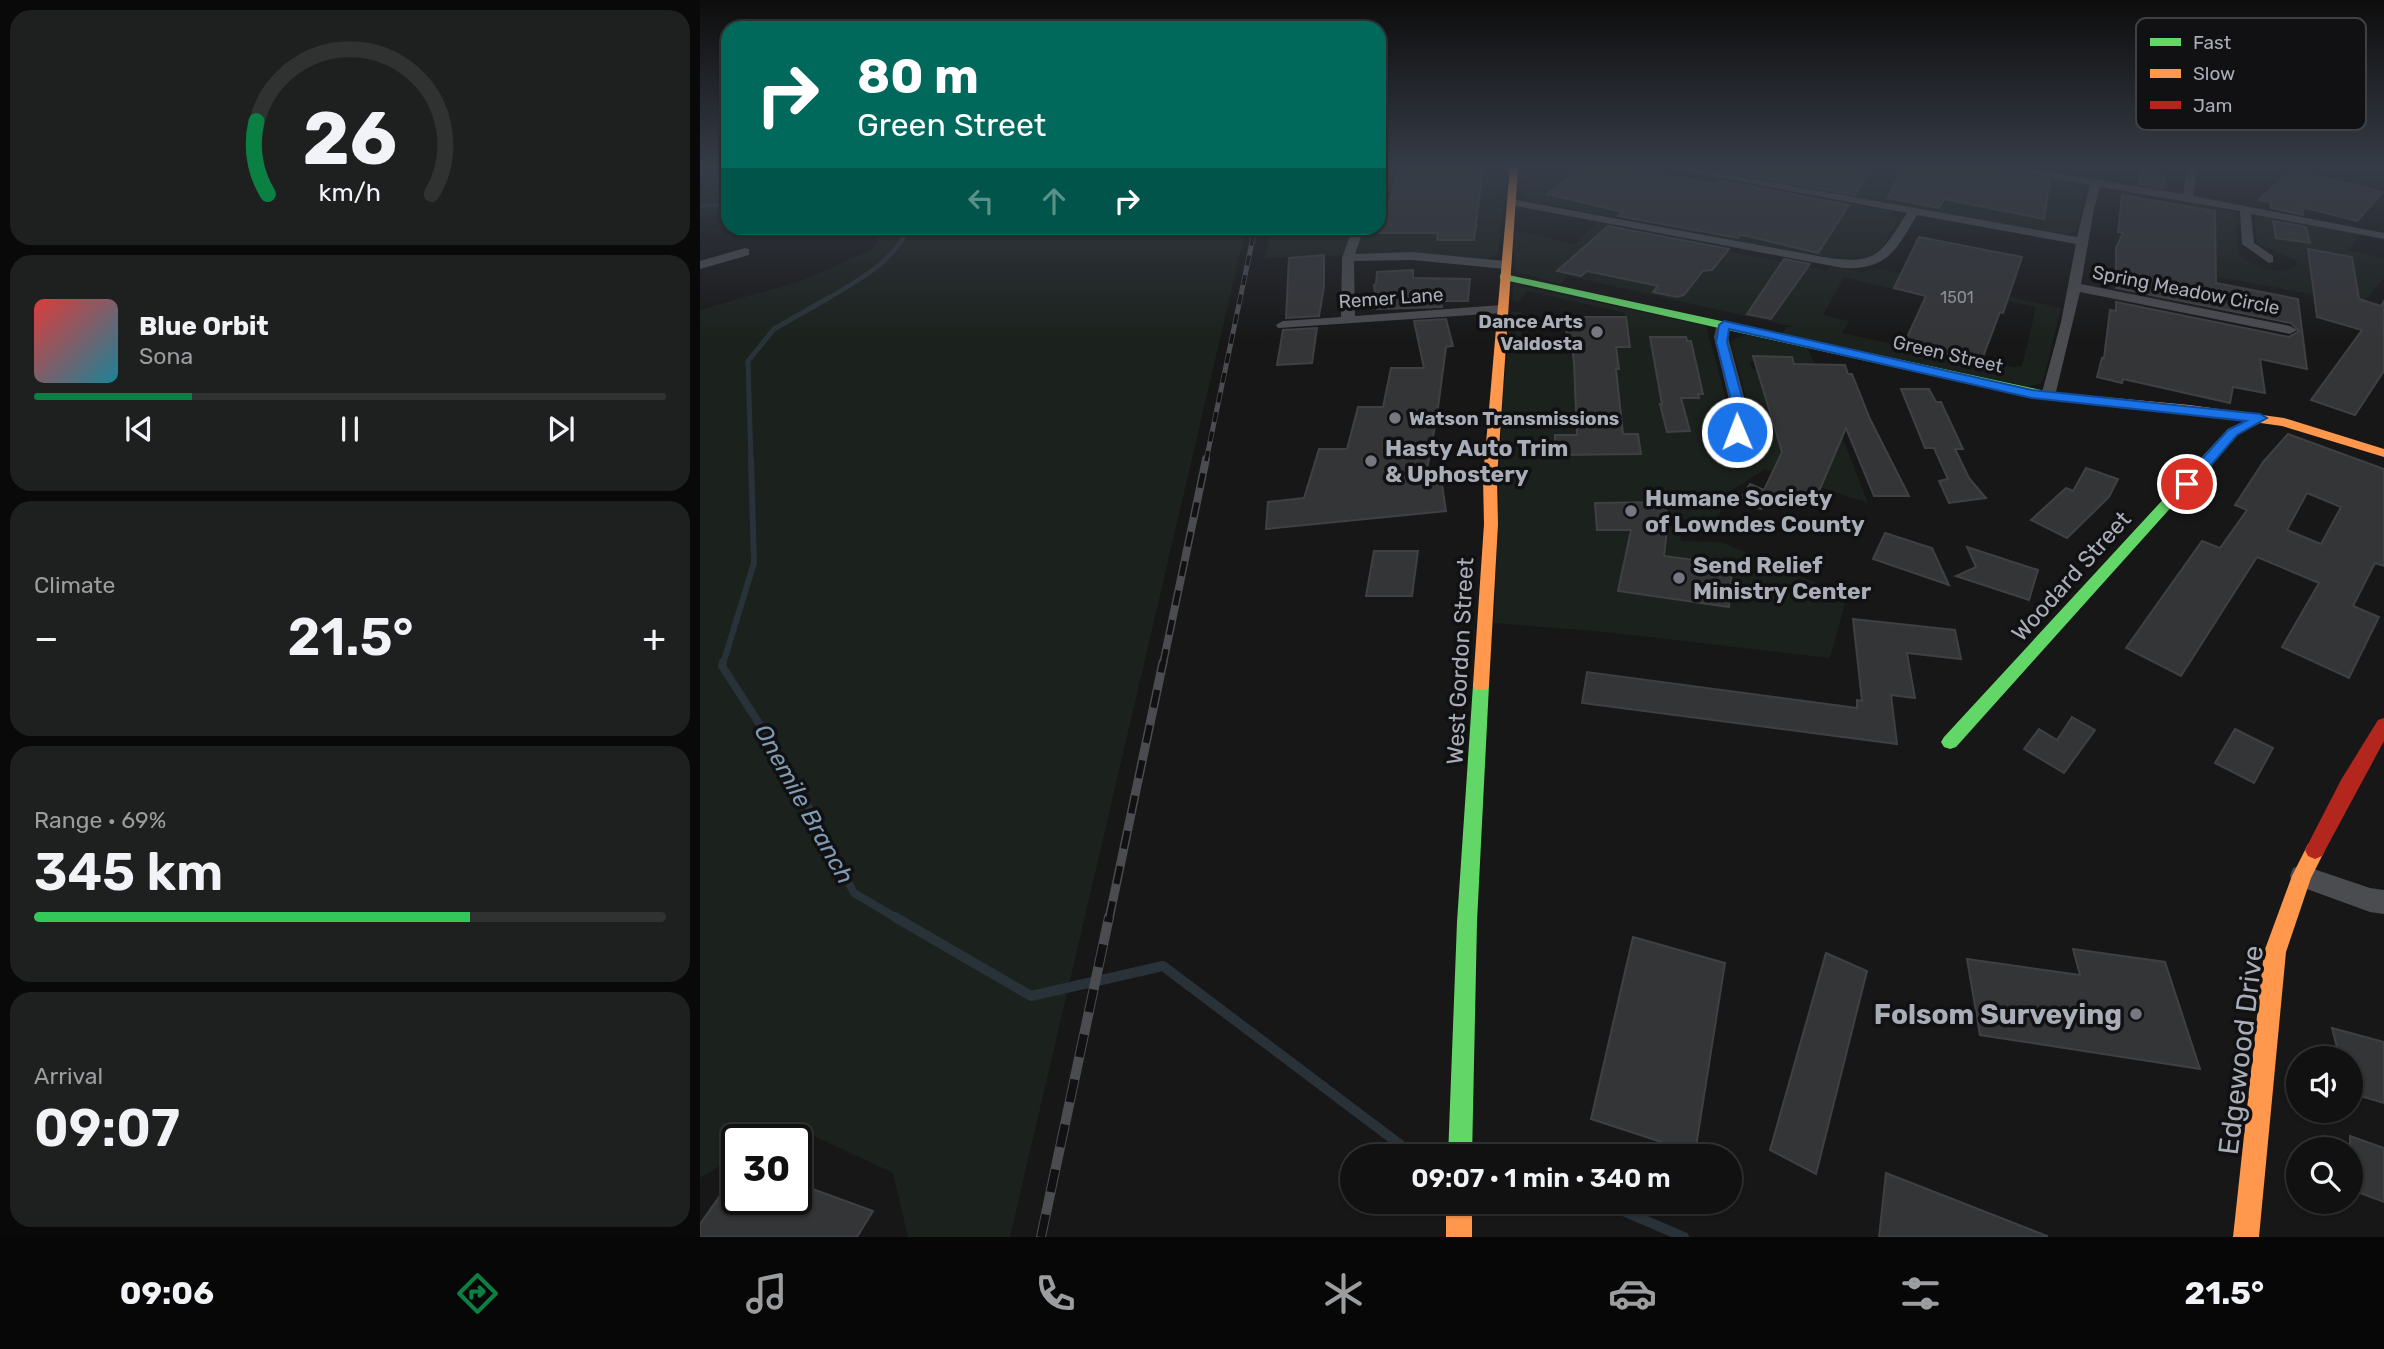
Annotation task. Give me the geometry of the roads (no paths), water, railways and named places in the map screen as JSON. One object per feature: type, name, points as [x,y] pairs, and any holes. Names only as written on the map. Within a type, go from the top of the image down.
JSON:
[{"type":"street","name":"West Gordon Street","points":[[1460,1144],[1467,922],[1491,524],[1490,478],[1509,226]]},
{"type":"street","points":[[1636,226],[1849,266],[1863,266],[1881,259],[1904,226]]},
{"type":"street","points":[[1991,226],[2083,242]]},
{"type":"street","points":[[2048,396],[2075,288],[2085,226]]},
{"type":"street","points":[[2246,226],[2248,244],[2269,259]]},
{"type":"street","points":[[2333,226],[2384,236]]},
{"type":"street","points":[[1348,320],[1348,258],[1356,235]]},
{"type":"street","points":[[700,265],[745,252]]},
{"type":"street","points":[[1348,258],[1412,256],[1505,271]]},
{"type":"street","name":"Green Street","points":[[1505,271],[1724,325],[2048,396],[2260,418],[2313,429],[2384,453]]},
{"type":"street","name":"Spring Meadow Circle","points":[[2075,288],[2290,330]]},
{"type":"street","name":"Remer Lane","points":[[1283,325],[1501,309]]},
{"type":"street","points":[[1724,325],[1721,342],[1739,408],[1737,432]]},
{"type":"street","name":"Woodard Street","points":[[1950,742],[2232,432],[2260,418]]},
{"type":"street","name":"Edgewood Drive","points":[[2246,1237],[2275,953],[2302,876],[2348,786],[2384,725]]},
{"type":"street","points":[[2302,876],[2370,900],[2384,902]]},
{"type":"street","points":[[1458,1237],[1459,1214]]},
{"type":"waterway","name":"Onemile Branch","points":[[827,299],[884,261],[905,235]]},
{"type":"waterway","name":"Onemile Branch","points":[[751,461],[748,361],[774,329],[830,297]]},
{"type":"waterway","name":"Onemile Branch","points":[[723,664],[754,563],[751,459]]},
{"type":"waterway","name":"Onemile Branch","points":[[723,662],[722,666],[789,770],[854,893],[898,919]]},
{"type":"waterway","name":"Onemile Branch","points":[[895,917],[1031,996],[1163,966],[1399,1144]]},
{"type":"waterway","name":"Onemile Branch","points":[[1630,1214],[1684,1237]]},
{"type":"railway","points":[[1206,461],[1254,235]]},
{"type":"railway","points":[[1163,664],[1206,459]]},
{"type":"railway","points":[[1109,919],[1163,662]]},
{"type":"railway","points":[[1041,1237],[1109,917]]},
{"type":"place","name":"Dance Arts Valdosta","points":[[1597,332]]},
{"type":"place","name":"Watson Transmissions","points":[[1395,418]]},
{"type":"place","name":"Hasty Auto Trim & Uphostery","points":[[1371,461]]},
{"type":"place","name":"Humane Society of Lowndes County","points":[[1631,511]]},
{"type":"place","name":"Send Relief Ministry Center","points":[[1679,578]]},
{"type":"place","name":"Folsom Surveying","points":[[2136,1014]]}]
